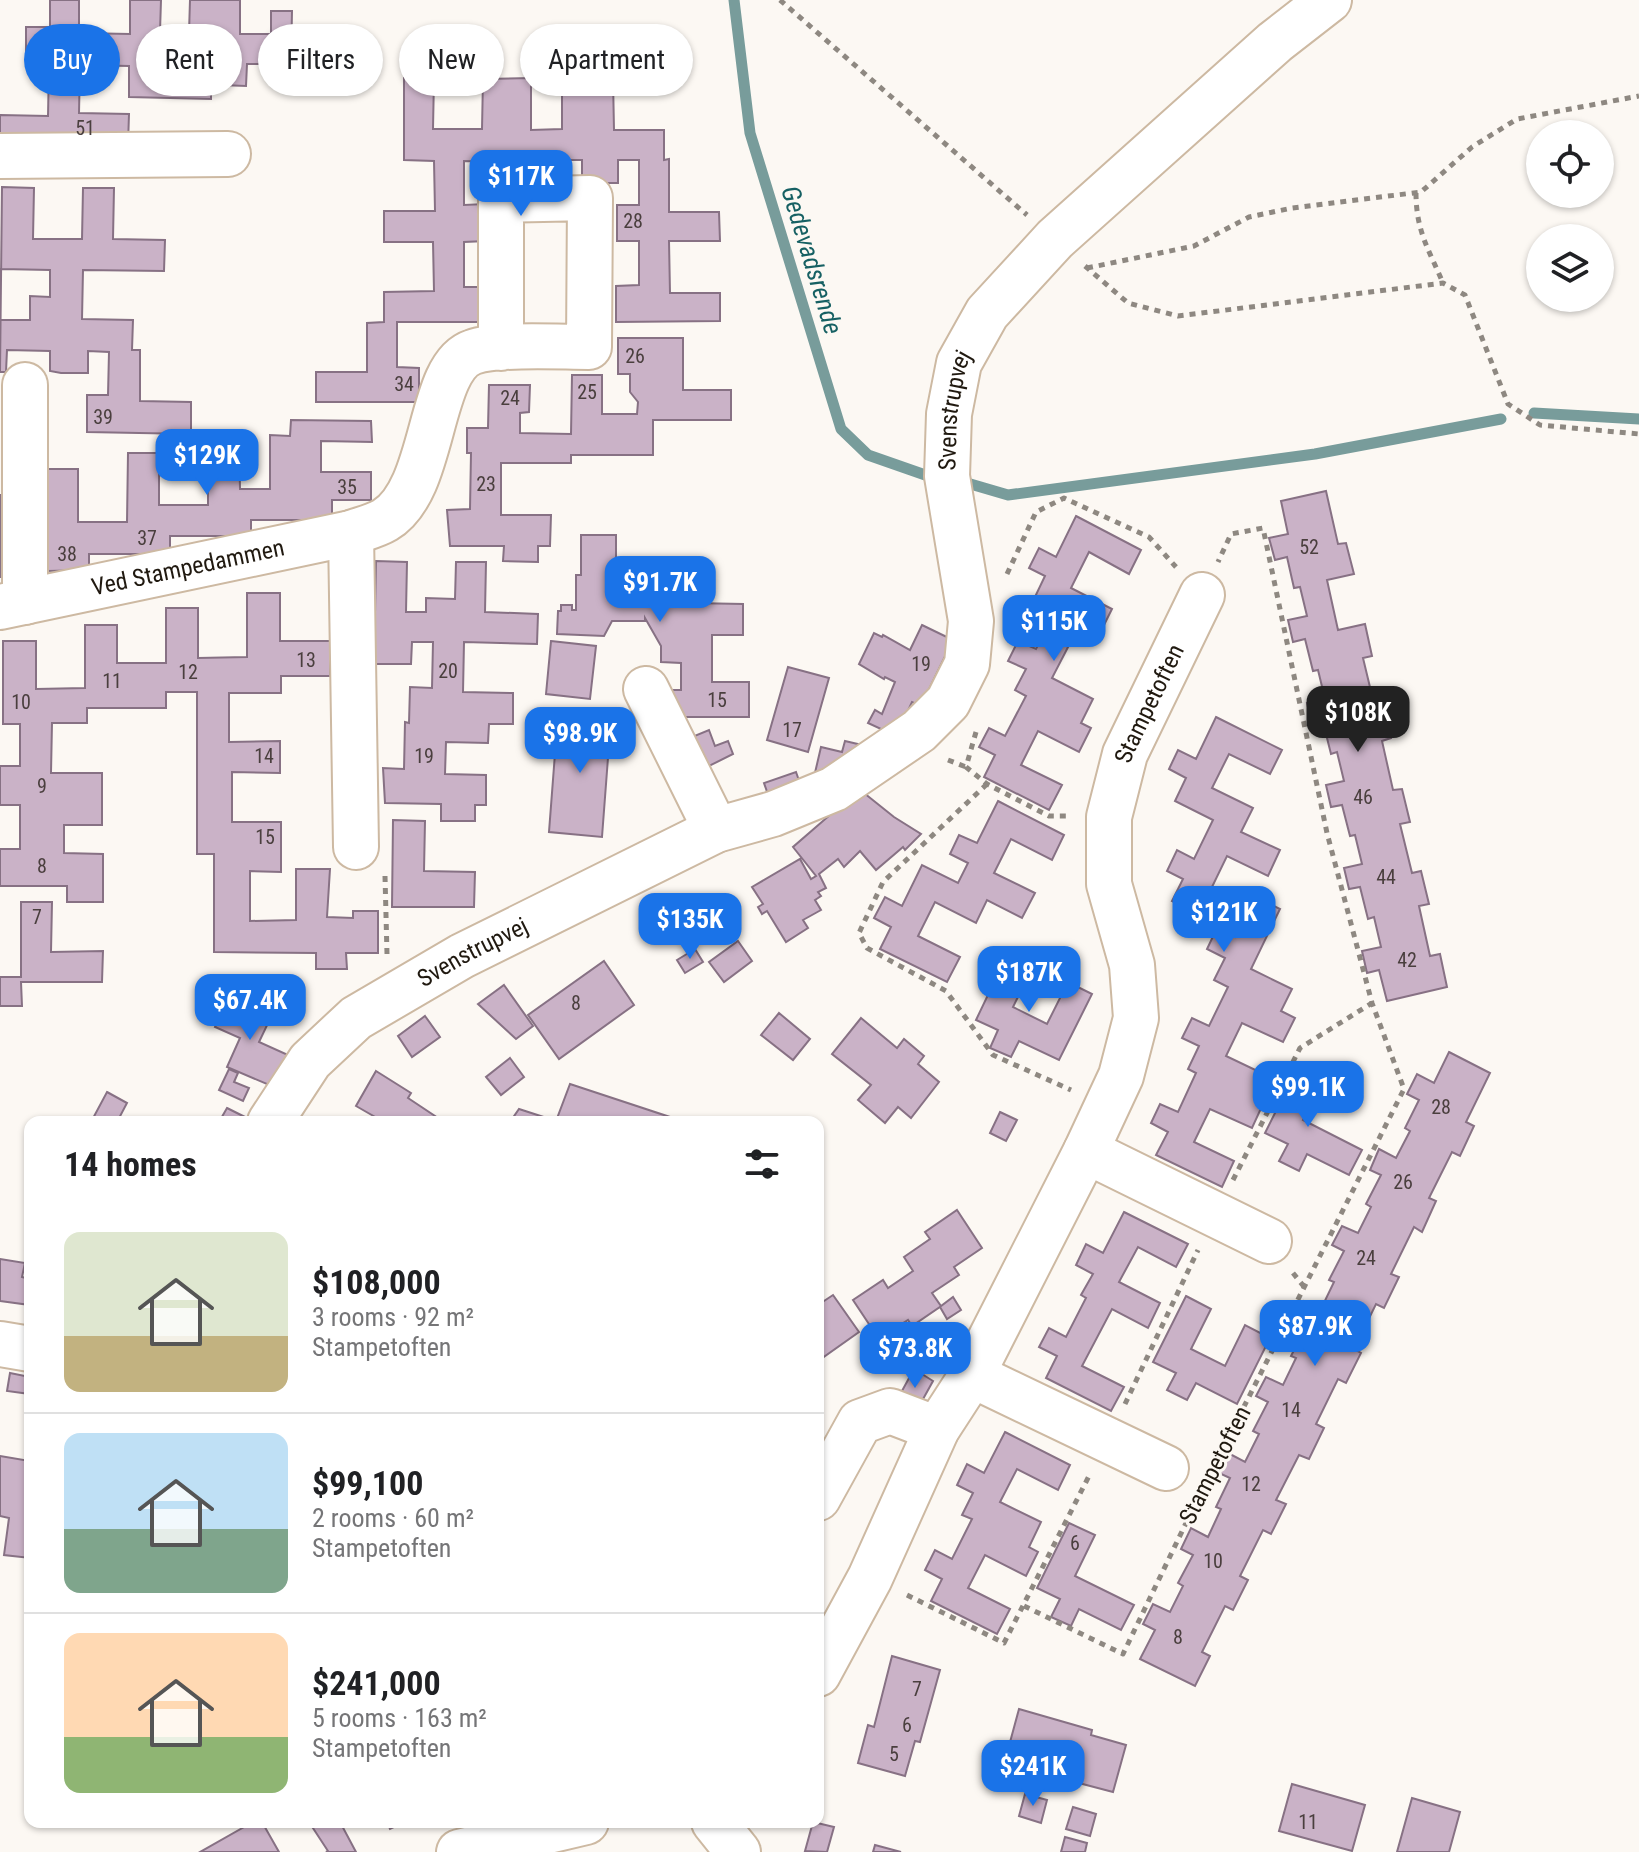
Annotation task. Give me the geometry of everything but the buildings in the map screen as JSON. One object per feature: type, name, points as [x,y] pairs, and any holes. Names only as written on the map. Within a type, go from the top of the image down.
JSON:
[{"type":"street","name":"Svenstrupvej","points":[[274,1116],[310,1061],[356,1018],[462,956],[716,830],[773,814],[834,789],[919,731],[948,702],[967,664],[971,621],[947,476],[949,414],[959,363],[987,313],[1055,239],[1275,42],[1329,0]]},
{"type":"street","points":[[0,156],[228,154]]},
{"type":"street","name":"Ved Stampedammen","points":[[25,385],[12,604],[351,533],[387,519],[414,489],[451,368],[471,352],[501,348]]},
{"type":"street","points":[[351,533],[356,847]]},
{"type":"street","name":"Stampetoften","points":[[824,1663],[870,1578],[937,1429],[972,1375],[1121,1076],[1136,1018],[1132,965],[1109,884],[1109,817],[1125,754],[1202,595]]},
{"type":"street","points":[[646,689],[716,830]]},
{"type":"street","points":[[1086,1151],[1269,1241]]},
{"type":"street","points":[[0,1344],[24,1348]]},
{"type":"street","name":"Stampetoften","points":[[972,1375],[1166,1468]]},
{"type":"street","points":[[824,1487],[860,1422],[890,1411],[937,1429]]},
{"type":"street","points":[[459,1852],[561,1828]]},
{"type":"street","points":[[719,1828],[738,1852]]},
{"type":"path","points":[[780,0],[1128,303],[1178,316],[1443,283]]},
{"type":"path","points":[[1087,268],[1194,246],[1249,217],[1292,208],[1421,192],[1472,147],[1517,119],[1639,96]]},
{"type":"path","points":[[1416,193],[1426,249],[1443,283],[1465,295],[1508,404],[1540,425],[1639,434]]},
{"type":"path","points":[[1006,583],[1007,570],[1036,512],[1064,498],[1149,537],[1202,595]]},
{"type":"path","name":"Stampetoften","points":[[1024,1606],[1123,1654],[1189,1515],[1404,1089],[1372,1003],[1327,833],[1263,528],[1231,534],[1202,595]]},
{"type":"path","points":[[978,724],[966,767],[987,784],[1049,816],[1109,817]]},
{"type":"path","points":[[987,784],[883,882],[859,933],[867,948],[946,991],[993,1055],[1106,1106]]},
{"type":"path","points":[[356,847],[385,864],[385,940],[391,967],[403,992]]},
{"type":"path","points":[[870,1578],[1004,1643],[1108,1440],[1215,1214],[1300,1048],[1372,1003]]},
{"type":"waterway","name":"Gedevadsrende","points":[[734,0],[750,133],[841,429],[868,455],[931,477]]},
{"type":"waterway","name":"Gedevadsrende","points":[[1534,413],[1639,419]]},
{"type":"waterway","name":"Gedevadsrende","points":[[967,483],[1008,495],[1315,454],[1501,419]]}]
